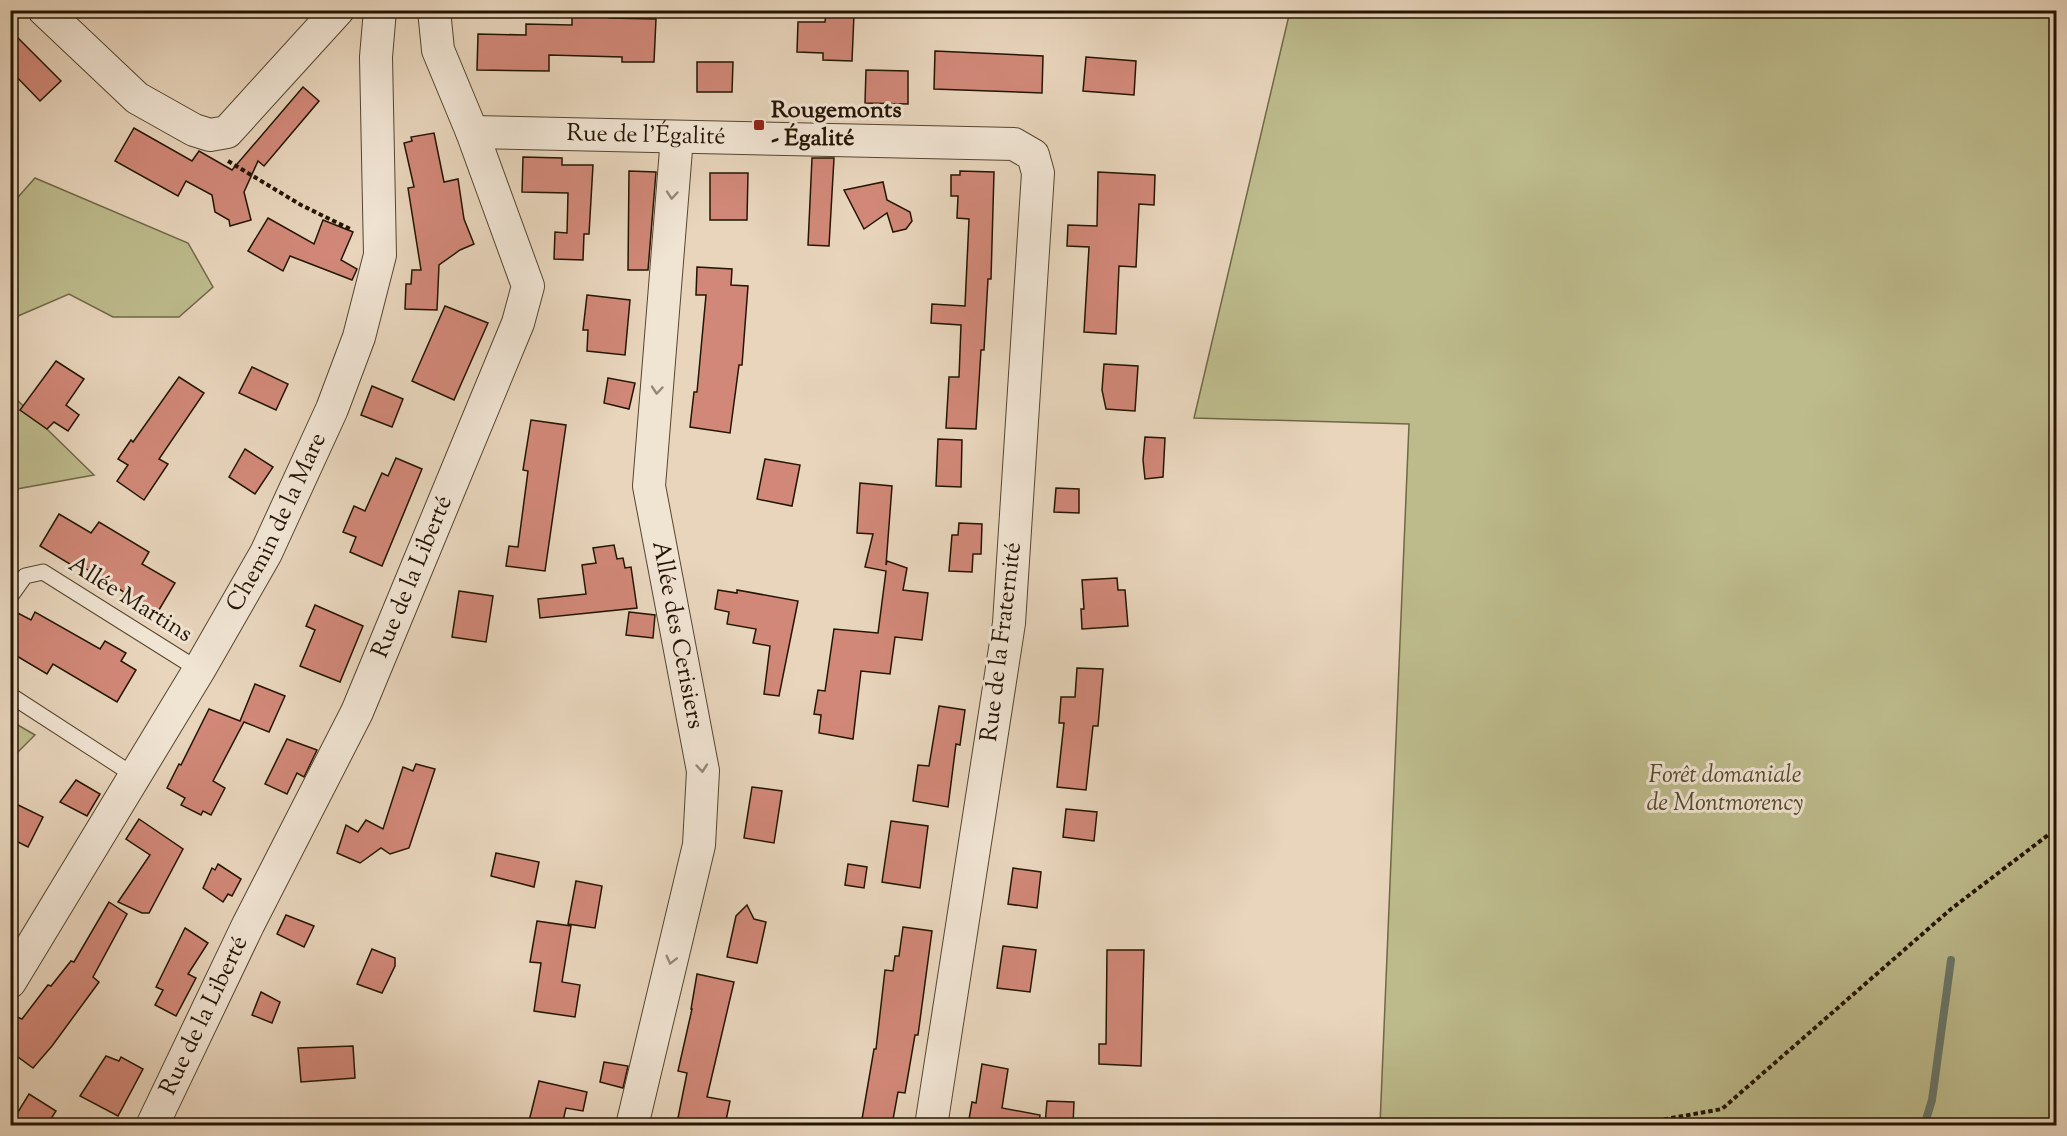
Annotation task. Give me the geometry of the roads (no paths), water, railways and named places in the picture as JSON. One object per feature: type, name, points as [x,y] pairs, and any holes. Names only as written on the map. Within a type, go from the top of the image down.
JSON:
[{"type":"street","points":[[44,10],[137,98],[194,130],[210,135],[227,132],[338,10]]},
{"type":"street","name":"Chemin de la Mare","points":[[10,982],[199,670],[266,553],[332,410],[359,337],[380,255],[376,57],[380,10]]},
{"type":"street","name":"Rue de la Liberté","points":[[152,1125],[248,925],[357,712],[518,323],[528,286],[472,132],[438,50],[434,10]]},
{"type":"street","name":"Rue de l'Égalité","points":[[472,132],[1014,144],[1033,155]]},
{"type":"street","name":"Allée des Cerisiers","points":[[632,1125],[699,845],[704,771],[649,486],[677,137]]},
{"type":"street","name":"Rue de la Fraternité","points":[[931,1125],[1009,623],[1038,173],[1033,155]]},
{"type":"lane","name":"Allée Martins","points":[[10,597],[25,576],[43,572],[199,670]]},
{"type":"lane","points":[[10,695],[135,776]]},
{"type":"waterway","points":[[1924,1126],[1932,1100],[1951,960]]},
{"type":"place","name":"Rougemonts - Égalité","points":[[759,125]]},
{"type":"park label","name":"Forêt domaniale de Montmorency","points":[[1725,790]]}]
